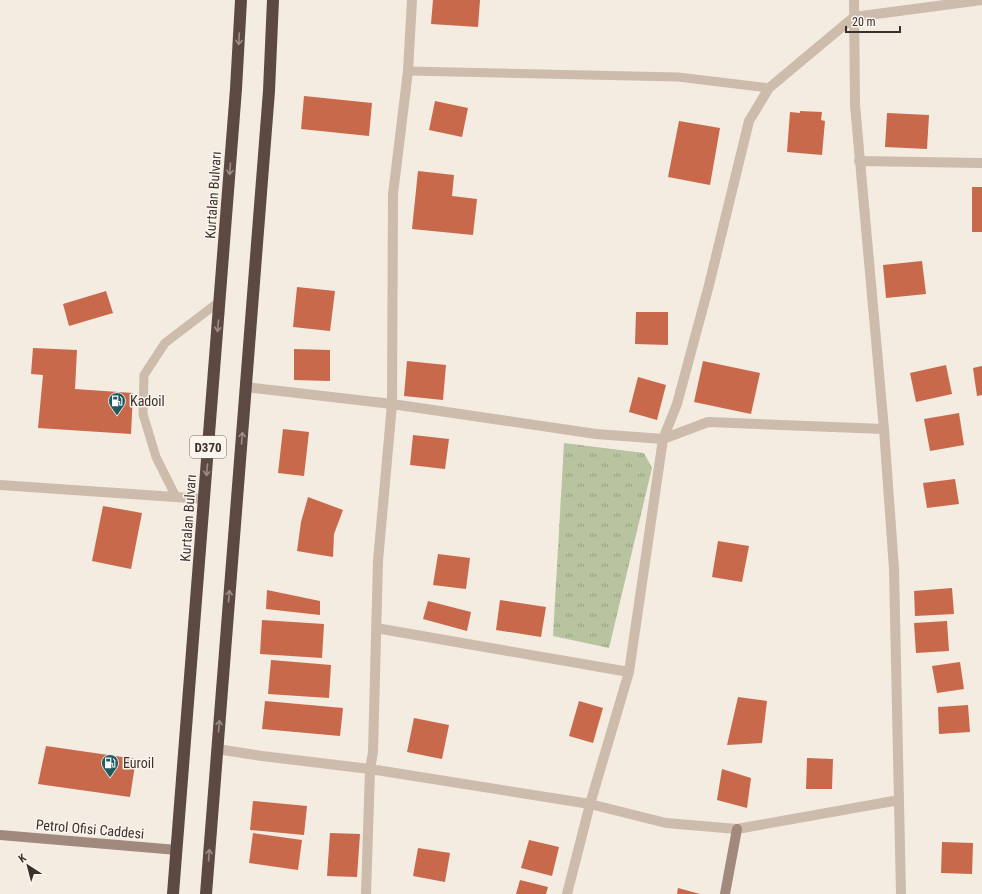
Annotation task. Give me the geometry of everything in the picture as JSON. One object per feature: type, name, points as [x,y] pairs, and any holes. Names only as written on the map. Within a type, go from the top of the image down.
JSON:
[{"type":"highway","name":"Kurtalan Bulvarı","points":[[173,894],[220,301],[236,89],[241,0]]},
{"type":"highway","name":"D370","points":[[206,894],[269,91],[273,0]]},
{"type":"street","points":[[366,894],[370,769],[373,752],[378,561],[392,404],[393,194],[408,71],[412,0]]},
{"type":"street","points":[[854,0],[854,105],[884,429],[894,569],[902,894]]},
{"type":"street","points":[[567,894],[590,804],[629,672],[663,439],[677,404],[705,300],[749,121],[769,88],[854,17],[982,0]]},
{"type":"street","points":[[860,161],[982,163]]},
{"type":"street","points":[[246,386],[392,404],[596,434],[663,439],[708,422],[884,429]]},
{"type":"street","points":[[0,485],[204,499]]},
{"type":"street","points":[[376,628],[629,672]]},
{"type":"street","points":[[217,749],[370,769],[590,804],[666,823],[738,829],[899,800]]},
{"type":"street","points":[[725,894],[738,829]]},
{"type":"street","name":"Petrol Ofisi Caddesi","points":[[0,835],[177,850]]},
{"type":"lane","points":[[408,71],[678,77],[769,88]]},
{"type":"lane","points":[[176,497],[156,457],[143,414],[144,375],[165,343],[220,301]]},
{"type":"green space","points":[[564,443],[644,453],[652,468],[609,648],[553,636]]},
{"type":"building","points":[[433,0],[480,0],[478,27],[431,24]]},
{"type":"building","points":[[304,96],[372,103],[369,136],[301,129]]},
{"type":"building","points":[[435,101],[468,108],[462,137],[429,130]]},
{"type":"building","points":[[800,111],[822,112],[821,120],[825,121],[822,155],[787,152],[790,112],[800,113]]},
{"type":"building","points":[[887,113],[929,115],[927,149],[885,147]]},
{"type":"building","points":[[679,121],[720,128],[710,185],[668,177]]},
{"type":"building","points":[[418,171],[454,175],[452,196],[477,199],[473,235],[412,229]]},
{"type":"building","points":[[972,187],[982,187],[982,232],[972,232]]},
{"type":"building","points":[[922,261],[926,294],[886,298],[883,265]]},
{"type":"building","points":[[297,287],[335,291],[330,331],[293,327]]},
{"type":"building","points":[[106,291],[113,313],[69,326],[63,304]]},
{"type":"building","points":[[636,312],[668,312],[668,345],[635,344]]},
{"type":"building","points":[[33,348],[77,350],[75,389],[133,393],[131,434],[38,428],[43,375],[31,374]]},
{"type":"building","points":[[294,349],[330,350],[330,381],[294,380]]},
{"type":"building","points":[[407,361],[446,365],[443,400],[404,396]]},
{"type":"building","points":[[703,361],[760,373],[751,414],[694,402]]},
{"type":"building","points":[[946,365],[952,394],[916,402],[910,373]]},
{"type":"building","points":[[982,366],[982,395],[977,396],[973,368]]},
{"type":"building","points":[[638,377],[666,385],[657,420],[629,412]]},
{"type":"building","points":[[959,413],[964,445],[930,451],[924,419]]},
{"type":"building","points":[[283,429],[309,432],[304,476],[278,473]]},
{"type":"building","points":[[413,435],[449,439],[445,469],[410,465]]},
{"type":"building","points":[[955,479],[959,504],[927,508],[923,483]]},
{"type":"building","points":[[308,497],[343,510],[334,534],[333,557],[297,551],[301,522]]},
{"type":"building","points":[[103,506],[142,513],[131,569],[92,561]]},
{"type":"building","points":[[718,541],[749,546],[742,582],[712,577]]},
{"type":"building","points":[[438,554],[470,558],[466,589],[433,585]]},
{"type":"building","points":[[952,588],[954,614],[915,616],[914,591]]},
{"type":"building","points":[[267,590],[320,601],[320,615],[266,609]]},
{"type":"building","points":[[500,600],[546,607],[541,637],[496,630]]},
{"type":"building","points":[[428,601],[471,612],[467,631],[423,619]]},
{"type":"building","points":[[262,620],[324,624],[322,658],[260,654]]},
{"type":"building","points":[[947,621],[949,651],[916,653],[914,623]]},
{"type":"building","points":[[271,660],[331,665],[329,698],[268,694]]},
{"type":"building","points":[[960,662],[964,689],[937,693],[932,666]]},
{"type":"building","points":[[738,697],[767,701],[762,743],[727,745]]},
{"type":"building","points":[[265,701],[343,708],[340,736],[262,729]]},
{"type":"building","points":[[579,701],[603,708],[593,743],[569,736]]},
{"type":"building","points":[[968,705],[970,732],[939,734],[938,707]]},
{"type":"building","points":[[414,718],[449,725],[442,759],[407,752]]},
{"type":"building","points":[[46,746],[136,759],[130,797],[38,784]]},
{"type":"building","points":[[807,758],[833,759],[832,789],[806,789]]},
{"type":"building","points":[[722,769],[751,778],[747,808],[717,800]]},
{"type":"building","points":[[253,801],[307,806],[304,835],[250,830]]},
{"type":"building","points":[[253,833],[302,840],[298,870],[249,863]]},
{"type":"building","points":[[330,833],[360,834],[357,877],[327,876]]},
{"type":"building","points":[[529,840],[559,847],[552,876],[521,868]]},
{"type":"building","points":[[942,842],[973,843],[972,874],[941,873]]},
{"type":"building","points":[[418,848],[450,853],[445,882],[413,876]]},
{"type":"building","points":[[520,880],[548,887],[546,894],[516,894]]},
{"type":"building","points":[[678,888],[700,894],[677,894]]},
{"type":"place","name":"Kadoil","points":[[117,416]]},
{"type":"place","name":"Euroil","points":[[110,778]]}]
